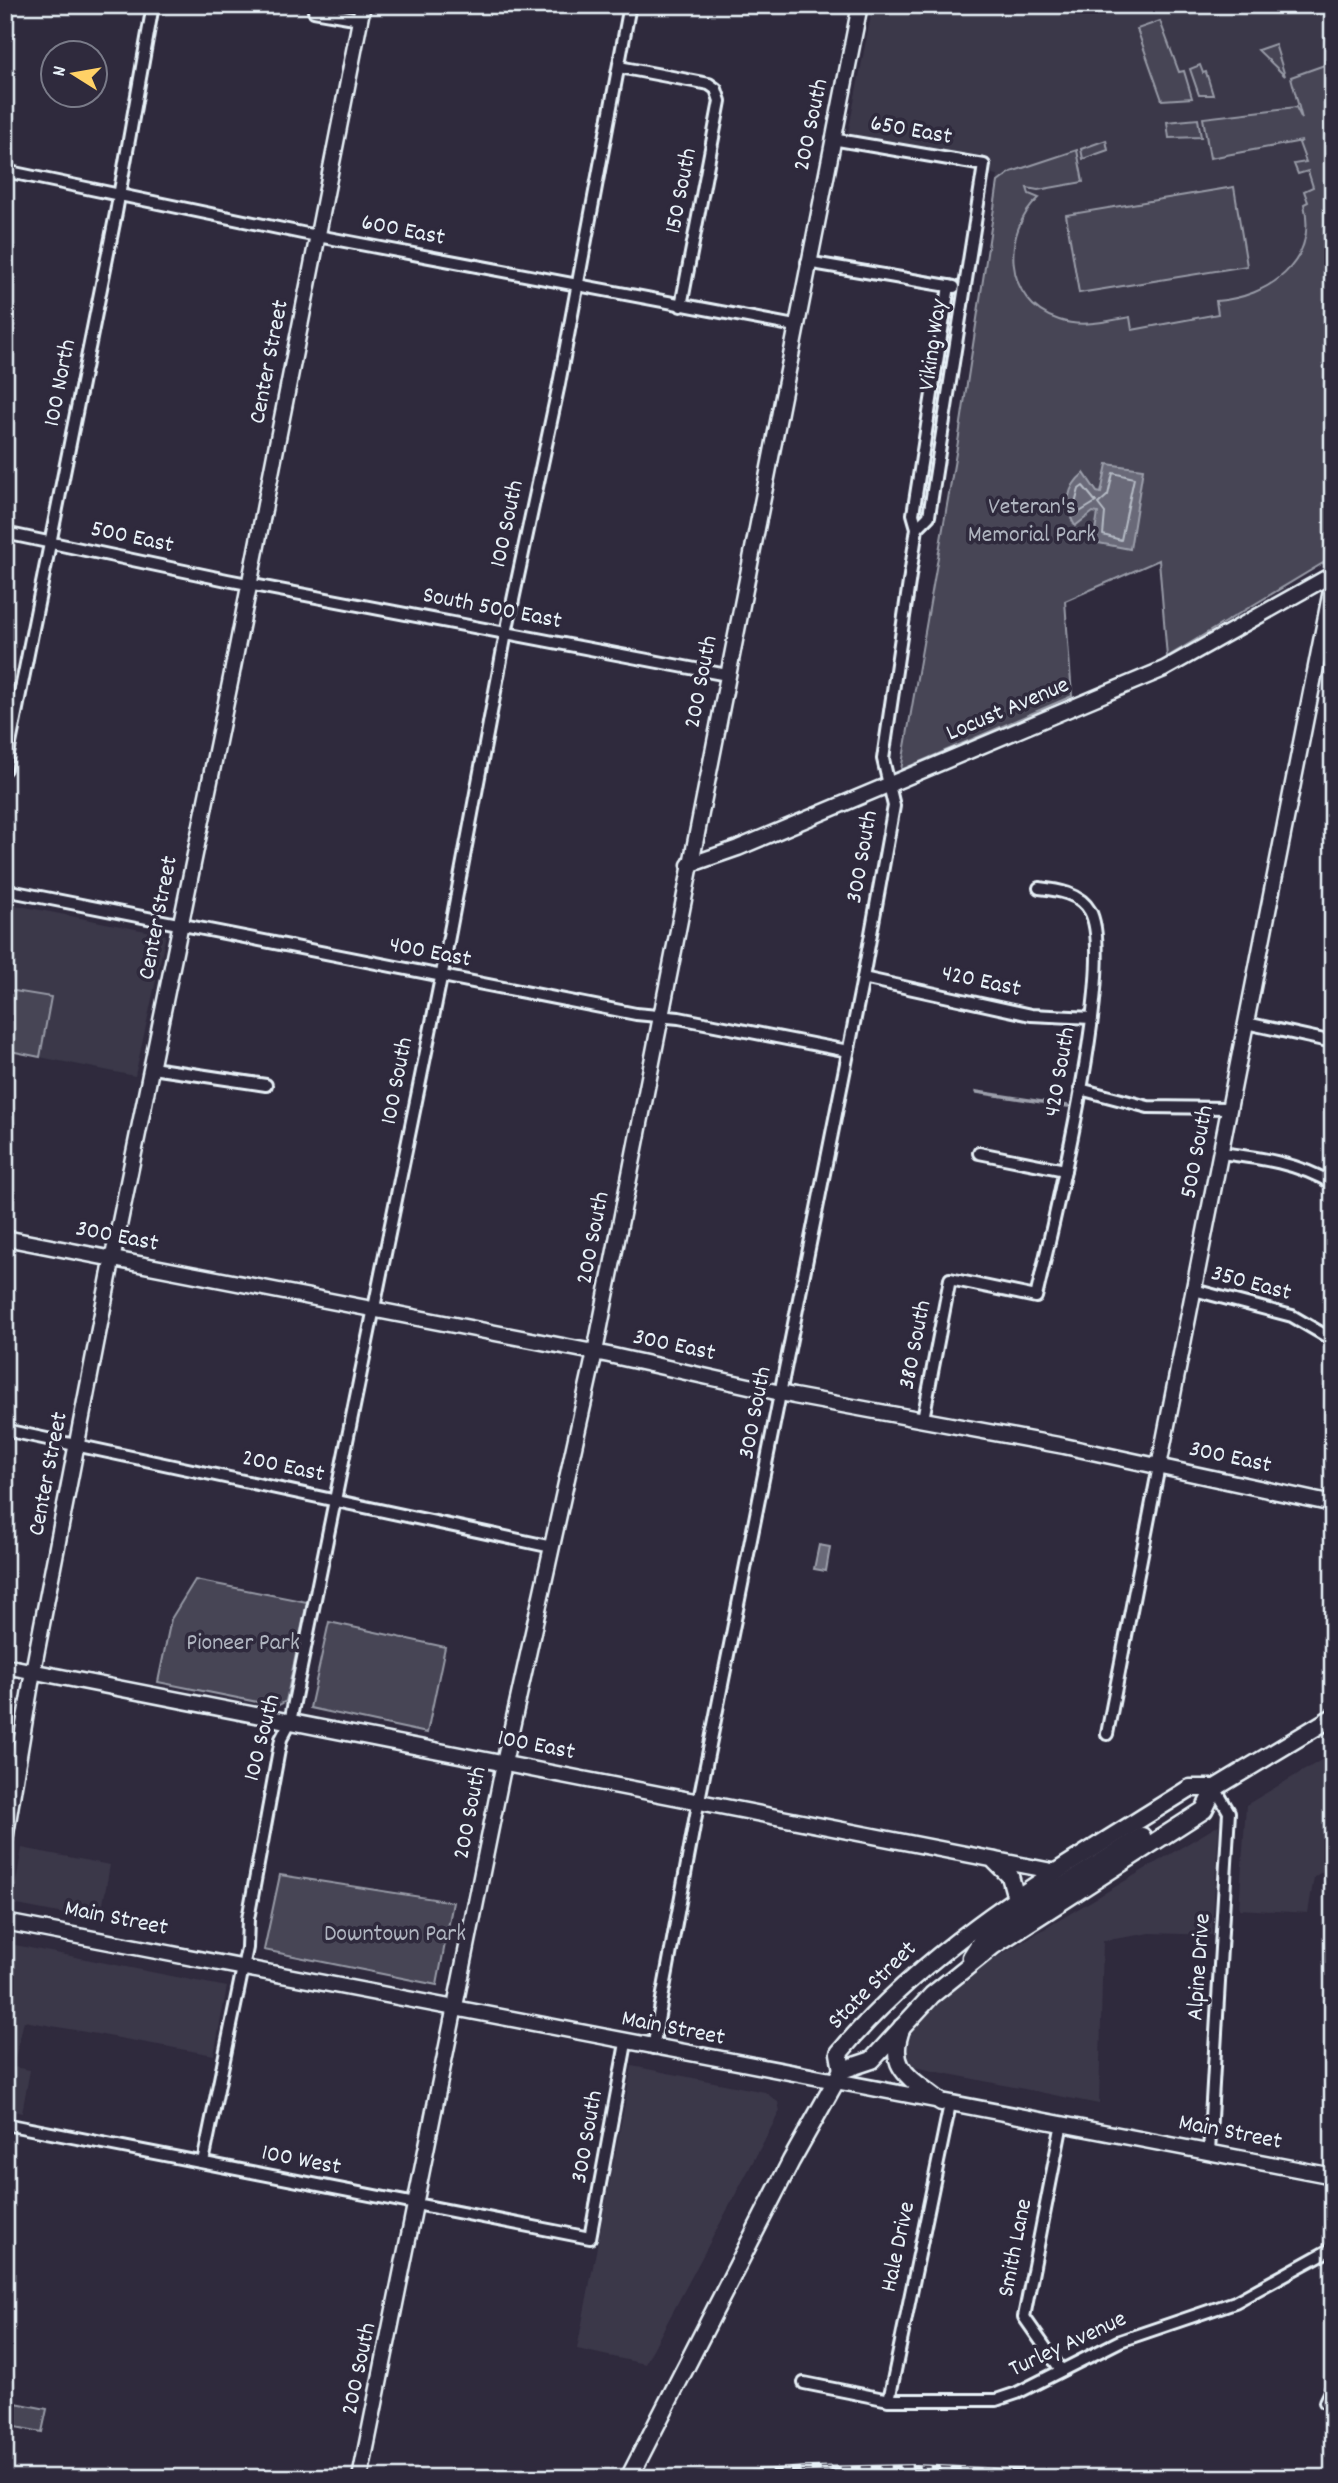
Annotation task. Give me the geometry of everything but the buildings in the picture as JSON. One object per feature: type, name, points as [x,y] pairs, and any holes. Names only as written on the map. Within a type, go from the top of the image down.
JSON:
[{"type":"main road","name":"State Street","points":[[629,2478],[838,2077],[839,2053],[891,1995],[940,1952],[1016,1898],[1060,1878],[1093,1849],[1190,1788],[1215,1788],[1333,1717]]},
{"type":"main road","name":"State Street","points":[[838,2077],[872,2060],[903,2023],[966,1965],[1041,1913],[1204,1810],[1215,1788]]},
{"type":"main road","points":[[966,1965],[985,1935],[1060,1878],[1156,1827],[1180,1825]]},
{"type":"main road","points":[[995,1861],[1010,1876],[1016,1898]]},
{"type":"main road","points":[[903,2023],[897,2046],[899,2065],[912,2081],[946,2103]]},
{"type":"street","name":"100 North","points":[[5,769],[153,5]]},
{"type":"street","name":"100 South","points":[[203,2162],[243,1966],[248,1919],[281,1739],[290,1722],[336,1500],[506,633],[578,286],[631,5]]},
{"type":"street","name":"200 South","points":[[360,2478],[418,2205],[504,1763],[595,1352],[807,262],[860,5]]},
{"type":"street","points":[[314,11],[362,12]]},
{"type":"street","name":"Center Street","points":[[5,1840],[33,1671],[362,12]]},
{"type":"street","name":"150 South","points":[[619,67],[712,86],[720,101],[681,306]]},
{"type":"street","name":"650 East","points":[[832,139],[984,165]]},
{"type":"street","name":"Viking Way","points":[[917,528],[929,516],[984,165]]},
{"type":"street","name":"600 East","points":[[5,172],[318,236],[795,326]]},
{"type":"street","points":[[807,262],[963,288]]},
{"type":"street","name":"Viking Way","points":[[888,786],[883,759],[889,703],[917,528],[913,514],[949,286]]},
{"type":"street","name":"500 East","points":[[5,533],[250,584]]},
{"type":"street","name":"Locust Avenue","points":[[689,865],[888,786],[1164,669],[1333,574]]},
{"type":"street","name":"500 South","points":[[1107,1734],[1333,580]]},
{"type":"street","name":"South 500 East","points":[[250,584],[727,675]]},
{"type":"street","name":"300 South","points":[[653,2048],[699,1802],[863,978],[894,806],[888,786]]},
{"type":"street","name":"420 South","points":[[950,1279],[1036,1297],[1065,1170],[1092,1018],[1098,933],[1089,908],[1068,892],[1039,888]]},
{"type":"street","name":"400 East","points":[[5,890],[440,976],[848,1051]]},
{"type":"street","name":"420 East","points":[[863,978],[1031,1014],[1092,1018]]},
{"type":"street","points":[[1246,1023],[1333,1042]]},
{"type":"street","points":[[152,1068],[267,1085]]},
{"type":"street","points":[[1080,1089],[1148,1107],[1229,1108]]},
{"type":"street","points":[[979,1153],[1065,1170]]},
{"type":"street","points":[[1221,1153],[1285,1164],[1312,1172],[1333,1184]]},
{"type":"street","name":"300 East","points":[[5,1238],[595,1352],[782,1393],[1159,1466],[1333,1504]]},
{"type":"street","name":"380 South","points":[[923,1419],[950,1279]]},
{"type":"street","name":"350 East","points":[[1194,1290],[1292,1317],[1333,1340]]},
{"type":"street","name":"200 East","points":[[5,1430],[552,1547]]},
{"type":"street","name":"100 East","points":[[5,1666],[995,1861],[1060,1878]]},
{"type":"street","name":"Alpine Drive","points":[[1209,2152],[1229,1812],[1215,1788]]},
{"type":"street","name":"Main Street","points":[[5,1922],[243,1966],[626,2043],[838,2077],[946,2103],[1333,2176]]},
{"type":"street","name":"300 South","points":[[590,2238],[626,2043]]},
{"type":"street","name":"Hale Drive","points":[[889,2400],[946,2103]]},
{"type":"street","name":"Smith Lane","points":[[1061,2370],[1024,2317],[1062,2123]]},
{"type":"street","name":"100 West","points":[[5,2124],[590,2238]]},
{"type":"street","name":"Turley Avenue","points":[[804,2383],[889,2400],[996,2400],[1120,2341],[1235,2302],[1333,2248]]},
{"type":"street","points":[[1325,2402],[1333,2385]]},
{"type":"shaded area","points":[[873,5],[1333,5],[1333,62],[1291,78],[1308,139],[1299,144],[1320,199],[1229,464],[961,425],[998,175],[846,143]]},
{"type":"shaded area","points":[[5,903],[166,935],[135,1076],[5,1050]]},
{"type":"shaded area","points":[[1333,1753],[1333,1865],[1314,1877],[1308,1913],[1239,1909],[1246,1805]]},
{"type":"shaded area","points":[[1219,1825],[1212,1935],[1150,1933],[1103,1941],[1099,2104],[914,2067],[903,2049],[908,2031],[977,1969]]},
{"type":"shaded area","points":[[22,1848],[110,1865],[100,1921],[12,1904]]},
{"type":"shaded area","points":[[5,1943],[227,1987],[214,2055],[24,2021],[13,2067],[30,2070],[22,2113],[5,2109]]},
{"type":"shaded area","points":[[632,2066],[765,2092],[778,2102],[780,2111],[645,2364],[577,2349]]},
{"type":"green space","points":[[1160,21],[1179,72],[1184,71],[1192,98],[1162,100],[1137,29]]},
{"type":"green space","points":[[1275,44],[1285,76],[1258,50]]},
{"type":"green space","name":"Veteran's Memorial Park","points":[[1333,62],[1333,557],[1167,657],[1159,560],[1065,601],[1072,696],[901,770],[959,436],[998,182],[1011,172],[1077,150],[1083,182],[1038,190],[1027,188],[1029,194],[1039,198],[1018,228],[1014,264],[1018,282],[1027,298],[1040,311],[1059,320],[1076,323],[1130,317],[1132,330],[1218,314],[1216,301],[1235,298],[1270,284],[1296,260],[1306,225],[1304,204],[1308,202],[1304,191],[1313,187],[1308,171],[1298,174],[1294,164],[1306,162],[1299,143],[1302,141],[1210,158],[1203,118],[1296,107],[1302,119],[1291,77]]},
{"type":"green space","points":[[1200,65],[1203,73],[1206,72],[1213,95],[1199,95],[1190,69]]},
{"type":"green space","points":[[1198,119],[1201,137],[1169,138],[1167,122]]},
{"type":"green space","points":[[1106,140],[1108,150],[1083,159],[1081,149]]},
{"type":"green space","points":[[1234,187],[1247,266],[1079,293],[1066,215]]},
{"type":"green space","points":[[11,975],[8,990],[51,997],[40,1057],[5,1050],[5,976]]},
{"type":"green space","name":"Pioneer Park","points":[[195,1580],[307,1602],[286,1701],[277,1706],[158,1682],[171,1619]]},
{"type":"green space","name":"Pioneer Park","points":[[329,1622],[445,1647],[427,1733],[310,1708]]},
{"type":"green space","name":"Downtown Park","points":[[280,1875],[453,1902],[437,1985],[264,1950]]},
{"type":"green space","points":[[5,2401],[47,2409],[42,2432],[5,2425]]},
{"type":"water","points":[[1107,464],[1143,469],[1130,549],[1093,542],[1098,513],[1093,512],[1075,526],[1069,512],[1073,485],[1084,473],[1097,492],[1101,493]]},
{"type":"water","points":[[819,1545],[830,1547],[826,1571],[814,1569]]},
{"type":"waterway","points":[[977,1092],[1068,1106]]},
{"type":"railway","points":[[661,2478],[807,2469],[915,2467],[1177,2478]]},
{"type":"railway","points":[[445,2478],[486,2473]]}]
